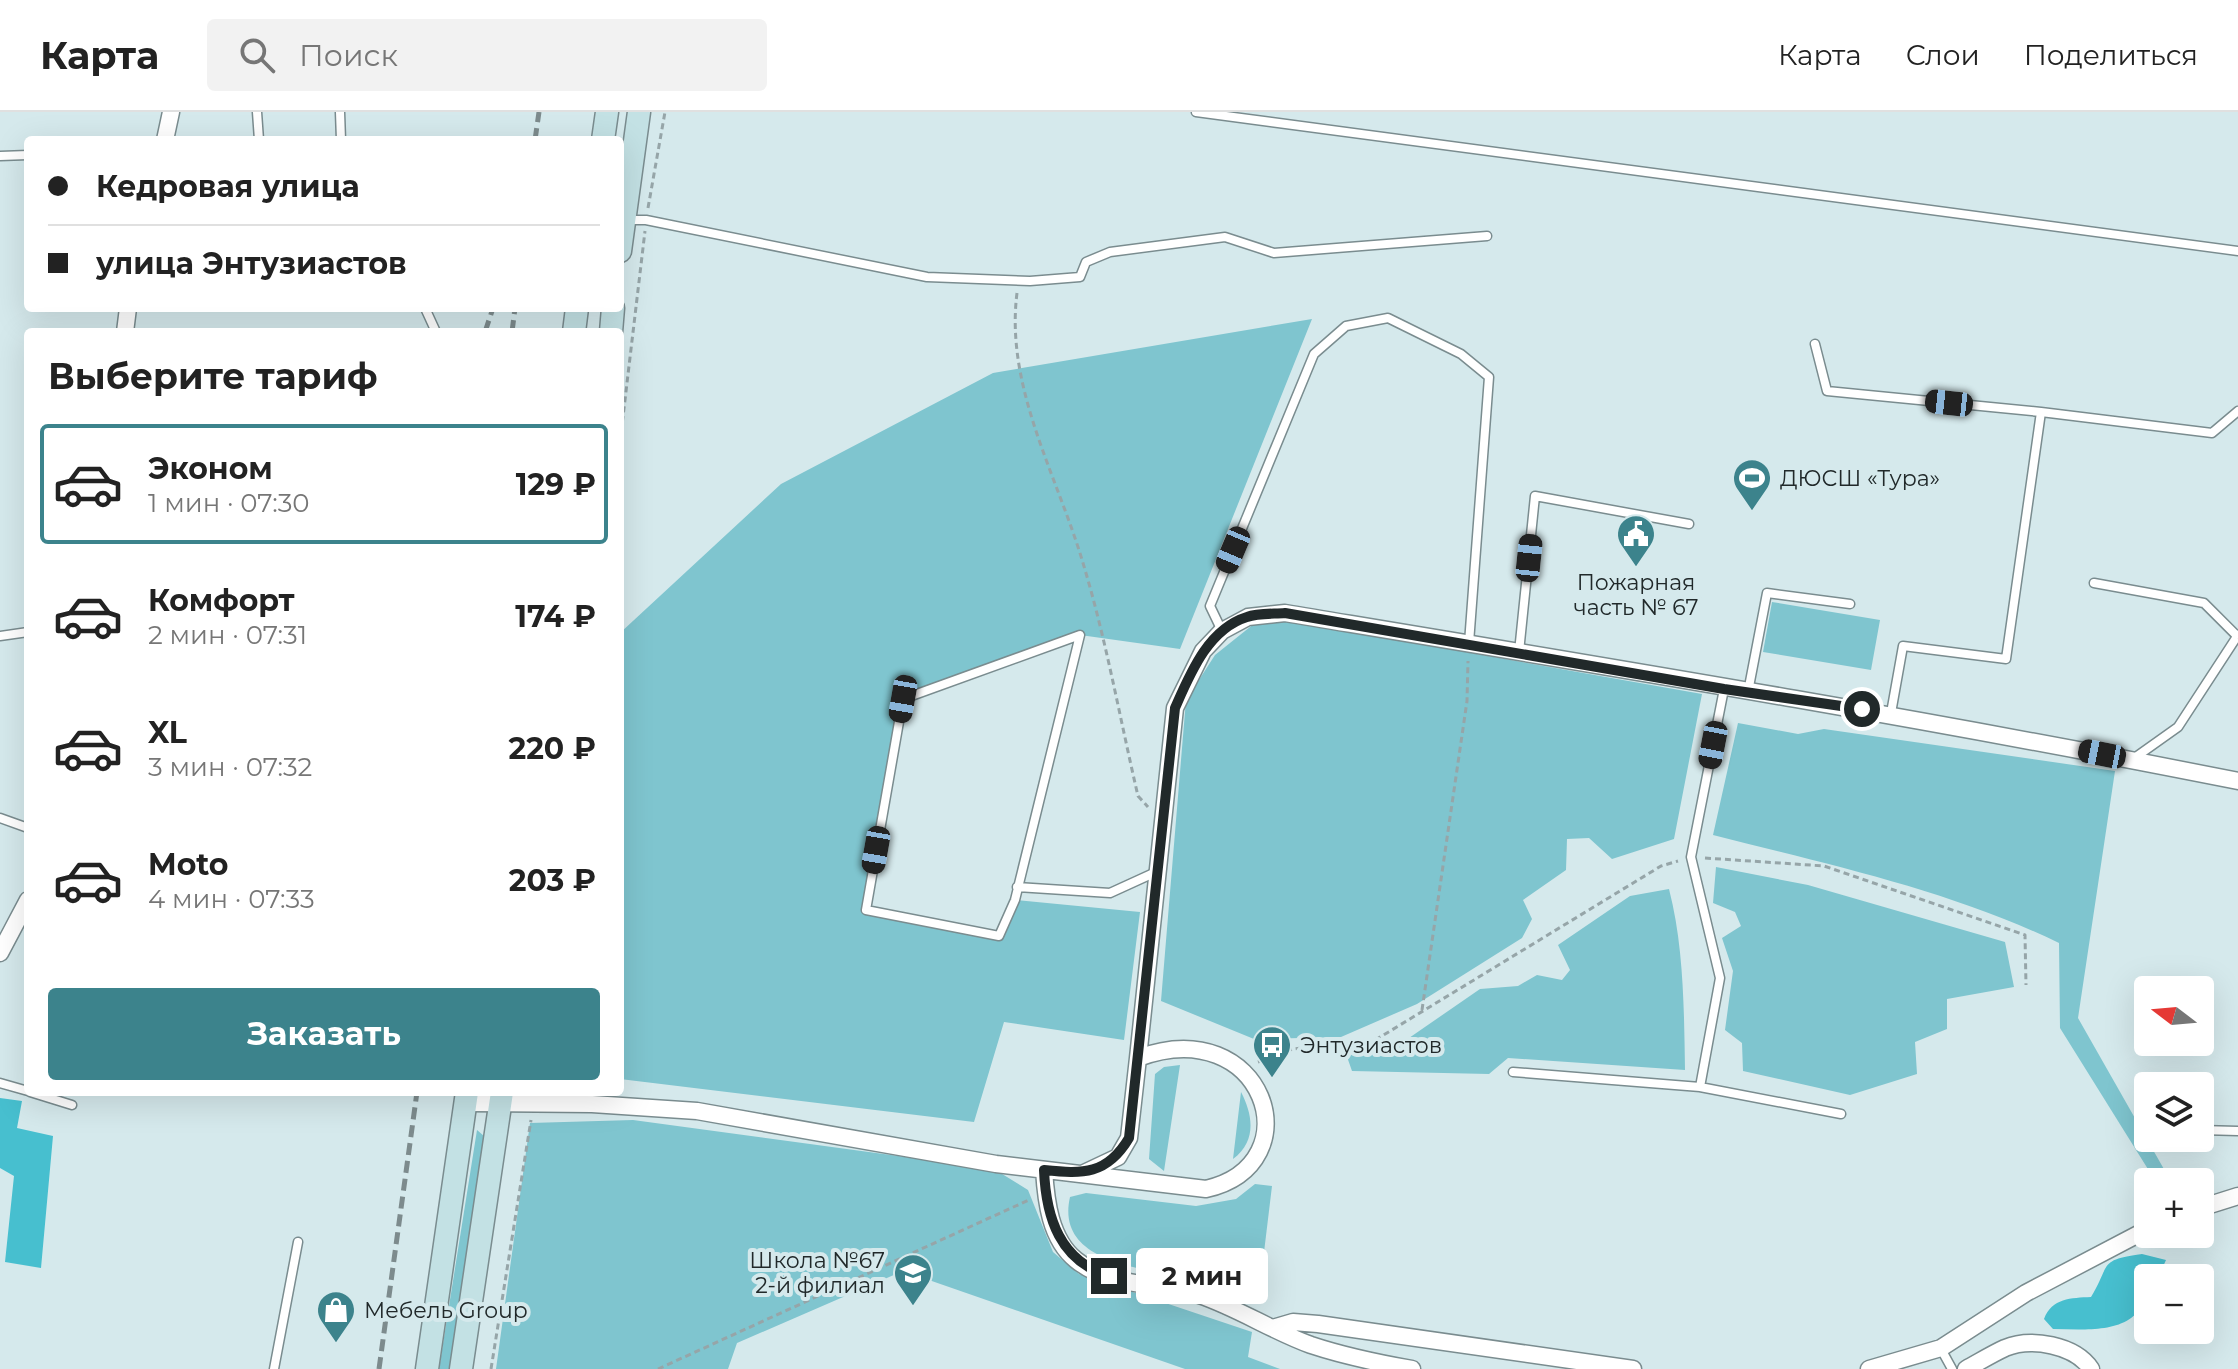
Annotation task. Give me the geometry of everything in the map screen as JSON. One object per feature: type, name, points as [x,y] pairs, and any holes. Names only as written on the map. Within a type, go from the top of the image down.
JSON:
[{"type":"main road","points":[[604,136],[607,112]]},
{"type":"main road","points":[[624,243],[635,220],[639,112]]},
{"type":"main road","points":[[427,1369],[466,1097]]},
{"type":"main road","points":[[461,1369],[501,1098]]},
{"type":"street","points":[[166,136],[171,112]]},
{"type":"street","points":[[1082,1174],[1118,1157],[1129,1138],[1175,708],[1203,651],[1222,631],[1248,617],[1285,613],[1747,693],[1891,713],[2238,781]]},
{"type":"street","points":[[0,953],[24,908]]},
{"type":"street","points":[[466,1097],[501,1098],[533,1104],[697,1111],[1044,1170],[1206,1189],[1229,1184],[1250,1168],[1262,1141],[1265,1107],[1243,1068],[1218,1052],[1165,1048],[1138,1058]]},
{"type":"street","points":[[1044,1170],[1045,1192],[1058,1237],[1074,1259],[1093,1271],[1195,1294],[1320,1348],[1412,1369]]},
{"type":"street","points":[[2214,1204],[2238,1196]]},
{"type":"street","points":[[1869,1369],[1941,1348],[2026,1293],[2134,1236]]},
{"type":"street","points":[[1276,1327],[1293,1322],[1318,1324],[1556,1363],[1633,1369]]},
{"type":"street","points":[[1966,1369],[2008,1347],[2028,1345],[2069,1350],[2091,1369]]},
{"type":"lane","points":[[257,112],[259,136]]},
{"type":"lane","points":[[340,112],[341,136]]},
{"type":"lane","points":[[1196,112],[2238,251]]},
{"type":"lane","points":[[0,156],[24,155]]},
{"type":"lane","points":[[635,220],[927,277],[1018,279],[1080,277],[1086,262],[1110,252],[1225,237],[1274,253],[1487,236]]},
{"type":"lane","points":[[1222,631],[1210,606],[1314,354],[1346,326],[1388,318],[1461,354],[1489,377],[1469,644]]},
{"type":"lane","points":[[1815,344],[1827,391],[2212,433],[2238,411]]},
{"type":"lane","points":[[1891,713],[1903,646],[2006,659],[2041,412]]},
{"type":"lane","points":[[1519,652],[1535,496],[1689,524]]},
{"type":"lane","points":[[2094,583],[2204,603],[2237,635],[2178,727],[2132,760]]},
{"type":"lane","points":[[1747,693],[1767,593],[1850,604]]},
{"type":"lane","points":[[0,636],[24,633]]},
{"type":"lane","points":[[1080,635],[1017,887],[999,936],[866,910],[903,699],[1080,635]]},
{"type":"lane","points":[[1700,1087],[1720,978],[1691,857],[1724,689]]},
{"type":"lane","points":[[0,818],[24,827]]},
{"type":"lane","points":[[1017,887],[1110,893],[1157,871]]},
{"type":"lane","points":[[1513,1072],[1700,1087],[1841,1114]]},
{"type":"lane","points":[[0,1083],[24,1090]]},
{"type":"lane","points":[[42,1096],[72,1105]]},
{"type":"lane","points":[[2214,1130],[2238,1131]]},
{"type":"lane","points":[[274,1369],[298,1242]]},
{"type":"lane","points":[[1941,1348],[1952,1369]]},
{"type":"path","points":[[624,383],[635,220],[665,112]]},
{"type":"path","points":[[1018,279],[1013,323],[1020,380],[1084,564],[1138,796],[1161,822]]},
{"type":"path","points":[[1422,1010],[1467,701],[1469,644]]},
{"type":"path","points":[[1243,1068],[1293,1049],[1377,1039],[1661,866],[1691,857],[1824,866],[2025,935],[2026,985]]},
{"type":"path","points":[[491,1369],[533,1104]]},
{"type":"path","points":[[658,1369],[1045,1192]]},
{"type":"shaded area","points":[[1312,319],[1180,649],[1080,635],[903,699],[866,910],[999,936],[1015,900],[1140,912],[1124,1040],[1004,1022],[974,1122],[624,1079],[624,629],[781,484],[993,373]]},
{"type":"shaded area","points":[[1772,602],[1880,620],[1871,670],[1763,652]]},
{"type":"shaded area","points":[[1291,621],[1702,694],[1674,839],[1612,859],[1589,838],[1567,839],[1566,870],[1523,900],[1532,919],[1522,938],[1417,1004],[1341,1037],[1254,1039],[1161,1001],[1186,700],[1215,655],[1255,623]]},
{"type":"shaded area","points":[[1738,723],[1798,734],[1824,729],[2115,771],[2078,1018],[2134,1116],[2134,1147],[2060,1028],[2059,943],[1932,893],[1713,835]]},
{"type":"shaded area","points":[[1716,867],[1808,885],[2005,942],[2014,987],[1947,999],[1947,1029],[1915,1042],[1917,1074],[1850,1095],[1743,1071],[1742,1043],[1725,1030],[1733,971],[1722,938],[1741,926],[1735,912],[1713,903]]},
{"type":"shaded area","points":[[1669,889],[1680,956],[1685,1070],[1508,1058],[1489,1074],[1352,1071],[1345,1051],[1409,1038],[1480,989],[1518,986],[1537,975],[1562,980],[1570,970],[1558,945],[1630,896]]},
{"type":"shaded area","points":[[1180,1065],[1164,1171],[1149,1159],[1155,1074],[1164,1067]]},
{"type":"shaded area","points":[[1241,1092],[1250,1119],[1249,1136],[1241,1152],[1233,1159]]},
{"type":"shaded area","points":[[0,1098],[22,1101],[17,1128],[53,1136],[41,1268],[5,1262],[14,1176],[0,1168]]},
{"type":"shaded area","points":[[633,1120],[994,1169],[1028,1190],[1053,1252],[1079,1274],[1252,1332],[1248,1357],[1280,1369],[1185,1369],[903,1271],[737,1343],[728,1369],[496,1369],[530,1123]]},
{"type":"shaded area","points":[[477,1130],[484,1136],[450,1369],[439,1369]]},
{"type":"shaded area","points":[[2137,1152],[2154,1152],[2163,1168],[2147,1168]]},
{"type":"shaded area","points":[[1255,1184],[1272,1186],[1258,1302],[1199,1280],[1112,1261],[1092,1251],[1077,1238],[1069,1220],[1070,1197],[1086,1193],[1196,1206],[1236,1199]]},
{"type":"shaded area","points":[[2142,1254],[2166,1260],[2164,1264],[2134,1264],[2134,1314],[2116,1325],[2102,1328],[2053,1329],[2044,1319],[2047,1312],[2057,1303],[2091,1297],[2104,1270],[2118,1259]]},
{"type":"railway","points":[[536,136],[539,112]]},
{"type":"railway","points":[[486,328],[492,312]]},
{"type":"railway","points":[[512,328],[514,312]]},
{"type":"railway","points":[[379,1369],[416,1096]]},
{"type":"place","name":"ДЮСШ «Тура»","points":[[1752,512]]},
{"type":"place","name":"Пожарная часть № 67","points":[[1636,568]]},
{"type":"place","name":"Энтузиастов","points":[[1272,1079]]},
{"type":"place","name":"Школа №67 2-й филиал","points":[[913,1307]]},
{"type":"place","name":"Мебель Group","points":[[336,1344]]},
{"type":"route","points":[[1109,1276],[1093,1271],[1074,1259],[1058,1237],[1047,1205],[1044,1170],[1082,1174],[1118,1157],[1129,1138],[1175,708],[1203,651],[1222,631],[1248,617],[1285,613],[1724,689],[1862,709]]}]
